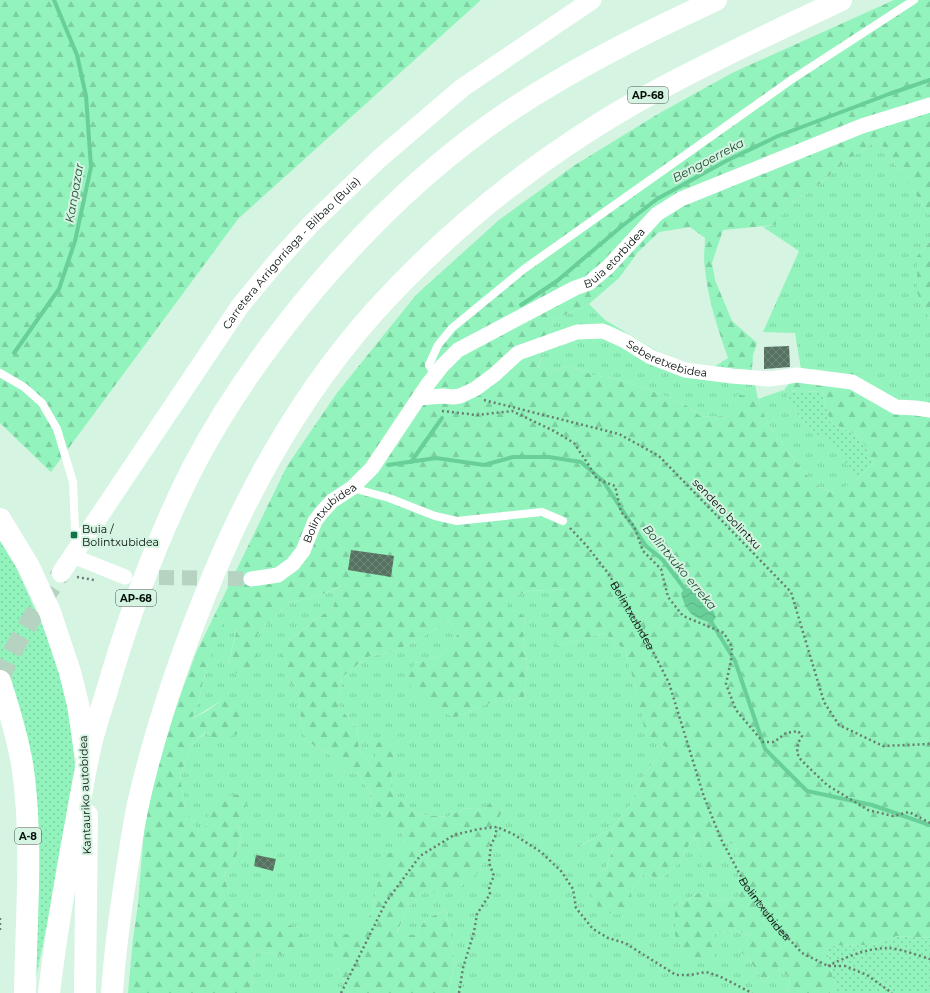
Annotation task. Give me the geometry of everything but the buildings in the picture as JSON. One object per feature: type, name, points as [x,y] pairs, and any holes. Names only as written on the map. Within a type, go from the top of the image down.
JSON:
[{"type":"highway","name":"AP-68","points":[[49,993],[66,875],[90,748],[114,664],[130,615],[159,540],[192,469],[217,425],[261,356],[283,327],[345,254],[380,217],[465,143],[512,109],[590,62],[665,23],[716,0]]},
{"type":"highway","name":"AP-68","points":[[112,993],[120,916],[138,806],[159,724],[191,629],[239,516],[271,457],[332,364],[374,312],[440,245],[471,218],[541,164],[596,126],[686,74],[841,0]]},
{"type":"highway","name":"Kantauriko autobidea","points":[[0,519],[28,565],[50,612],[70,672],[84,737],[88,844],[85,993]]},
{"type":"highway","name":"A-8","points":[[0,681],[9,709],[23,769],[28,829],[29,896],[25,993]]},
{"type":"street","name":"Carretera Arrigorriaga - Bilbao (Buia)","points":[[61,573],[240,306],[279,259],[312,223],[380,158],[462,88],[592,0]]},
{"type":"street","name":"Buia etorbidea","points":[[352,488],[372,468],[435,375],[458,350],[575,288],[589,283],[608,267],[657,214],[681,199],[862,126],[930,105]]},
{"type":"street","name":"Seberetxebidea","points":[[419,398],[460,396],[475,389],[494,375],[518,353],[577,332],[603,331],[625,341],[651,357],[685,370],[770,379],[796,375],[852,382],[896,407],[930,410]]},
{"type":"street","name":"Bolintxubidea","points":[[251,579],[278,575],[293,564],[303,551],[315,521],[332,501],[352,488]]},
{"type":"street","points":[[73,556],[125,577]]},
{"type":"lane","points":[[435,375],[429,366],[438,345],[452,328],[524,270],[791,80],[914,0]]},
{"type":"lane","points":[[0,373],[24,387],[42,403],[57,429],[73,482],[75,529],[84,540]]},
{"type":"lane","name":"Bolintxubidea","points":[[352,488],[389,498],[435,516],[457,521],[542,512],[562,521]]},
{"type":"path","name":"sendero bolintxu","points":[[480,400],[488,400],[619,434],[659,456],[790,592],[824,702],[839,725],[883,746],[930,744]]},
{"type":"path","points":[[440,411],[477,415],[512,411],[554,431],[574,444],[597,479],[616,486],[622,512],[634,526],[642,551],[661,569],[668,597],[683,616],[724,633],[732,647],[726,684],[736,710],[764,742],[774,742],[786,733],[798,731],[802,736],[798,744],[797,753],[801,760],[827,785],[868,810],[893,816],[909,812],[930,823]]},
{"type":"path","name":"Bolintxubidea","points":[[562,521],[586,545],[608,574],[647,640],[669,683],[704,797],[721,839],[745,884],[778,927],[802,953],[828,966],[845,966],[867,975],[892,993]]},
{"type":"path","points":[[341,993],[386,902],[420,856],[454,835],[479,828],[497,827],[513,834],[541,852],[561,871],[573,889],[576,908],[593,929],[608,938],[625,943],[676,975],[690,975],[706,972],[719,976],[752,993]]},
{"type":"path","points":[[459,993],[462,968],[474,932],[477,914],[490,894],[489,887],[494,876],[489,863],[491,845],[495,837],[497,827]]},
{"type":"path","points":[[0,918],[0,932]]},
{"type":"path","points":[[828,966],[844,957],[867,950],[888,948],[930,959]]},
{"type":"green space","points":[[0,0],[481,0],[238,219],[51,472],[0,423]]},
{"type":"green space","points":[[894,0],[930,0],[930,215],[878,140],[850,158],[818,185],[790,204],[775,225],[723,230],[712,263],[715,280],[732,321],[757,343],[753,355],[752,369],[725,367],[720,363],[728,358],[708,292],[704,261],[705,238],[690,227],[659,232],[638,252],[619,278],[589,304],[554,320],[538,368],[550,371],[570,366],[593,375],[618,379],[668,397],[687,406],[702,417],[731,416],[737,394],[758,399],[767,422],[798,464],[815,485],[834,493],[857,480],[874,462],[860,437],[830,422],[822,392],[784,390],[801,369],[839,370],[859,374],[897,400],[930,400],[930,938],[897,936],[872,945],[826,946],[835,986],[830,993],[788,993],[790,978],[779,969],[763,982],[751,962],[739,950],[751,935],[734,930],[714,933],[715,960],[688,962],[675,935],[675,907],[700,892],[719,902],[740,896],[736,845],[706,835],[722,866],[702,871],[700,851],[694,836],[678,864],[661,879],[644,874],[631,891],[632,910],[615,915],[598,907],[588,887],[604,875],[613,848],[578,847],[611,829],[630,806],[642,778],[665,746],[647,741],[637,693],[625,650],[604,633],[559,646],[547,634],[550,608],[566,589],[530,591],[501,600],[525,617],[523,637],[527,662],[524,698],[486,704],[454,718],[429,705],[405,680],[415,663],[441,656],[458,634],[448,620],[420,639],[392,652],[367,657],[342,677],[338,705],[357,729],[359,750],[374,768],[376,743],[401,736],[392,766],[391,790],[417,814],[447,817],[465,808],[483,810],[493,800],[503,808],[480,871],[461,886],[445,895],[425,890],[406,910],[397,933],[415,935],[426,919],[446,910],[455,963],[448,993],[349,993],[335,960],[334,937],[356,932],[373,912],[376,890],[385,855],[404,847],[402,830],[386,829],[384,814],[371,807],[370,792],[358,774],[343,771],[327,752],[306,741],[301,723],[299,698],[280,659],[287,641],[333,607],[341,586],[316,597],[289,602],[257,635],[257,657],[244,675],[230,671],[228,664],[237,629],[225,615],[206,669],[199,699],[192,719],[207,711],[222,700],[240,708],[237,734],[215,742],[205,732],[192,745],[180,776],[185,808],[200,835],[208,822],[209,798],[251,793],[238,825],[242,837],[234,863],[224,874],[233,912],[300,928],[304,948],[281,955],[255,951],[251,993],[128,993],[138,904],[144,830],[155,777],[170,723],[196,653],[287,466],[337,393],[416,295],[499,220],[575,165],[658,114],[732,73]]},
{"type":"green space","points":[[878,140],[930,215],[930,242],[917,256],[917,293],[930,319],[930,400],[897,400],[839,370],[801,369],[795,333],[763,332],[799,251],[763,227],[775,225],[790,204],[818,185],[850,158]]},
{"type":"green space","points":[[930,242],[930,319],[917,293],[917,256]]},
{"type":"green space","points":[[589,304],[605,320],[657,351],[685,363],[712,368],[720,363],[726,367],[752,369],[758,399],[731,416],[702,417],[687,406],[668,397],[618,379],[593,375],[570,366],[550,371],[538,369],[554,320]]},
{"type":"green space","points":[[784,390],[798,415],[817,435],[832,440],[857,480],[835,493],[815,485],[767,422],[758,399]]},
{"type":"green space","points":[[784,390],[822,392],[830,422],[860,437],[874,462],[857,480],[832,441],[817,435],[798,415]]},
{"type":"green space","points":[[0,541],[15,565],[48,638],[60,676],[71,724],[76,780],[33,993],[8,682],[0,664]]},
{"type":"green space","points":[[342,586],[333,607],[287,641],[287,676],[299,698],[301,723],[306,741],[327,752],[343,771],[358,774],[370,792],[371,807],[384,814],[402,830],[404,847],[376,890],[373,912],[335,960],[349,993],[251,993],[255,951],[281,955],[300,928],[233,913],[224,874],[234,863],[242,837],[238,825],[208,822],[200,836],[185,808],[180,776],[192,745],[206,732],[222,700],[192,719],[199,699],[206,669],[225,614],[237,628],[228,663],[257,657],[257,635],[289,602],[316,597]]},
{"type":"green space","points":[[566,589],[559,646],[604,633],[625,650],[637,693],[665,746],[642,778],[630,806],[611,829],[579,846],[613,847],[604,875],[631,891],[644,874],[661,879],[678,864],[694,836],[700,851],[706,835],[736,845],[740,896],[719,902],[700,892],[675,907],[675,935],[714,933],[734,930],[751,935],[739,950],[751,962],[763,982],[779,969],[790,978],[788,993],[448,993],[455,963],[446,910],[426,919],[415,935],[397,934],[406,910],[425,890],[445,894],[461,886],[480,871],[503,808],[483,810],[465,808],[447,817],[417,814],[391,790],[392,766],[400,737],[374,768],[359,750],[357,729],[338,705],[342,677],[367,657],[392,652],[420,639],[448,620],[458,634],[441,656],[415,663],[454,718],[486,704],[524,698],[527,662],[523,637],[525,617],[500,600],[530,591]]},
{"type":"green space","points":[[897,936],[930,938],[930,993],[830,993],[835,986],[826,946],[872,945]]},
{"type":"water","points":[[685,588],[690,588],[702,597],[708,604],[716,617],[712,623],[691,614],[685,605],[681,593]]},
{"type":"waterway","name":"Kanpazar","points":[[14,353],[59,289],[75,241],[91,167],[86,96],[77,55],[54,0]]},
{"type":"waterway","name":"Bengoerreka","points":[[521,305],[557,281],[622,226],[657,199],[726,161],[778,136],[930,80]]},
{"type":"waterway","name":"Bengoerreka","points":[[411,462],[442,418]]},
{"type":"waterway","name":"Bolintxuko erreka","points":[[388,465],[436,458],[484,465],[513,457],[549,457],[581,462],[603,481],[646,546],[663,560],[687,592]]},
{"type":"waterway","name":"Bolintxuko erreka","points":[[709,618],[735,661],[765,749],[807,791],[872,805],[930,825]]},
{"type":"tunnel","points":[[0,679],[20,638],[61,573]]},
{"type":"tunnel","points":[[136,577],[251,579]]},
{"type":"place","name":"Buia / Bolintxubidea","points":[[74,535]]}]
